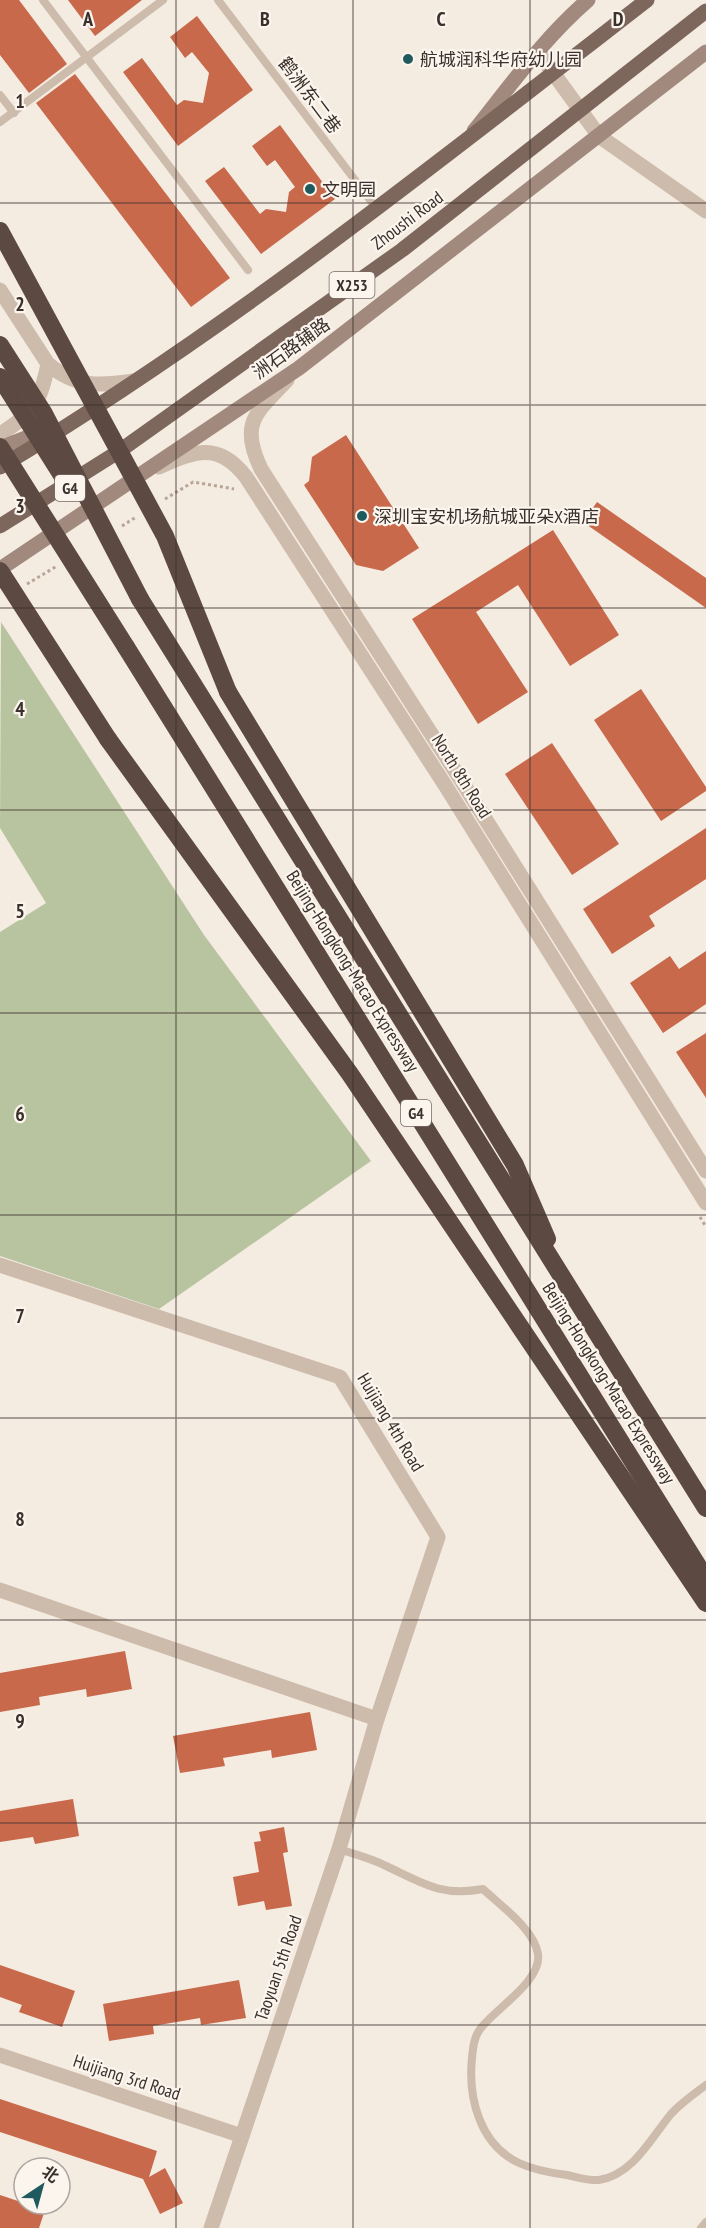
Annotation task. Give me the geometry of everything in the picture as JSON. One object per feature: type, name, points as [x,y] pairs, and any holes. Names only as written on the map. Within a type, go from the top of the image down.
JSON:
[{"type":"highway","points":[[0,231],[165,536],[228,692],[515,1165],[570,1293]]},
{"type":"highway","points":[[0,345],[43,412],[140,599]]},
{"type":"highway","name":"Beijing-Hongkong-Macao Expressway","points":[[0,376],[706,1508]]},
{"type":"highway","name":"Beijing-Hongkong-Macao Expressway","points":[[0,447],[706,1579]]},
{"type":"highway","points":[[0,570],[108,739],[350,1074],[706,1603]]},
{"type":"main road","points":[[467,139],[538,52],[588,0]]},
{"type":"main road","name":"Zhoushi Road","points":[[0,467],[88,414],[377,209],[647,0]]},
{"type":"main road","name":"Zhoushi Road","points":[[0,526],[118,452],[392,257],[706,11]]},
{"type":"main road","name":"洲石路辅路","points":[[0,570],[299,368],[706,52]]},
{"type":"main road","points":[[0,447],[88,414]]},
{"type":"street","points":[[538,52],[599,135],[706,211]]},
{"type":"street","points":[[0,290],[48,364],[71,380],[100,386],[134,381]]},
{"type":"street","points":[[0,434],[32,411],[42,394],[48,364]]},
{"type":"street","name":"North 8th Road","points":[[299,368],[266,402],[249,431],[250,447],[261,469],[459,777],[706,1171]]},
{"type":"street","name":"North 8th Road","points":[[137,477],[198,452],[211,452],[237,464],[452,795],[703,1210]]},
{"type":"street","name":"Huijiang 4th Road","points":[[0,1265],[340,1377],[438,1537],[377,1719]]},
{"type":"street","points":[[0,1590],[377,1719]]},
{"type":"street","name":"Taoyuan 5th Road","points":[[211,2228],[339,1849],[377,1719]]},
{"type":"street","name":"Huijiang 3rd Road","points":[[0,2055],[242,2136]]},
{"type":"lane","points":[[44,0],[248,270]]},
{"type":"lane","points":[[0,122],[163,0]]},
{"type":"lane","name":"鹤洲东二巷","points":[[218,0],[377,209]]},
{"type":"lane","points":[[0,95],[14,112]]},
{"type":"lane","points":[[339,1849],[383,1864],[437,1890],[455,1892],[483,1889],[520,1925],[536,1947],[538,1957],[536,1968],[515,1995],[479,2029],[473,2047],[470,2091],[474,2109],[492,2142],[505,2155],[527,2166],[560,2174],[595,2180],[615,2175],[644,2149],[678,2107],[706,2085]]},
{"type":"lane","points":[[701,2228],[706,2222]]},
{"type":"path","points":[[163,501],[193,482],[233,488],[240,498]]},
{"type":"path","points":[[112,532],[142,513]]},
{"type":"path","points":[[20,588],[61,563]]},
{"type":"path","points":[[703,1210],[706,1227]]},
{"type":"green space","points":[[1,622],[204,935],[371,1161],[159,1309],[0,1256],[0,932],[46,903],[0,828]]},
{"type":"building","points":[[0,0],[19,0],[67,64],[29,93],[0,55]]},
{"type":"building","points":[[68,0],[142,0],[95,36]]},
{"type":"building","points":[[197,16],[253,90],[178,146],[123,72],[142,58],[177,105],[184,100],[203,103],[209,73],[192,52],[185,58],[170,37]]},
{"type":"building","points":[[75,74],[230,278],[191,307],[36,103]]},
{"type":"building","name":"文明园","points":[[280,125],[335,199],[261,254],[205,181],[224,167],[260,214],[266,209],[286,212],[289,192],[295,187],[275,160],[267,166],[252,146]]},
{"type":"building","name":"深圳宝安机场航城亚朵X酒店","points":[[346,435],[419,548],[383,571],[356,565],[304,485],[309,481],[312,457]]},
{"type":"building","points":[[597,502],[706,578],[706,608],[583,522]]},
{"type":"building","points":[[553,530],[619,635],[570,666],[518,585],[476,612],[528,692],[478,724],[412,619]]},
{"type":"building","points":[[641,689],[706,787],[706,791],[661,821],[594,720]]},
{"type":"building","points":[[552,743],[619,844],[572,875],[505,774]]},
{"type":"building","points":[[706,828],[706,879],[649,916],[655,926],[612,954],[583,909]]},
{"type":"building","points":[[706,951],[706,1004],[663,1033],[630,983],[670,956],[679,969]]},
{"type":"building","points":[[706,1033],[706,1098],[676,1052]]},
{"type":"building","points":[[125,1651],[132,1689],[87,1697],[86,1689],[39,1697],[40,1705],[0,1712],[0,1673]]},
{"type":"building","points":[[310,1712],[317,1750],[272,1758],[271,1750],[223,1758],[225,1766],[180,1773],[173,1736]]},
{"type":"building","points":[[73,1799],[79,1836],[35,1844],[33,1837],[0,1842],[0,1811]]},
{"type":"building","points":[[284,1827],[288,1852],[283,1853],[292,1906],[266,1910],[264,1901],[238,1906],[233,1877],[259,1872],[254,1842],[261,1841],[259,1832]]},
{"type":"building","points":[[0,1965],[75,1991],[62,2027],[19,2012],[22,2005],[0,1997]]},
{"type":"building","points":[[239,1980],[246,2018],[201,2025],[200,2018],[153,2026],[154,2034],[109,2041],[103,2004]]},
{"type":"building","points":[[0,2099],[157,2151],[149,2177],[165,2168],[183,2203],[160,2214],[143,2179],[0,2132]]},
{"type":"building","points":[[0,2195],[12,2199],[12,2216],[43,2216],[39,2228],[0,2228]]},
{"type":"place","name":"航城润科华府幼儿园","points":[[408,59]]},
{"type":"place","name":"文明园","points":[[310,189]]},
{"type":"place","name":"深圳宝安机场航城亚朵X酒店","points":[[362,516]]}]
